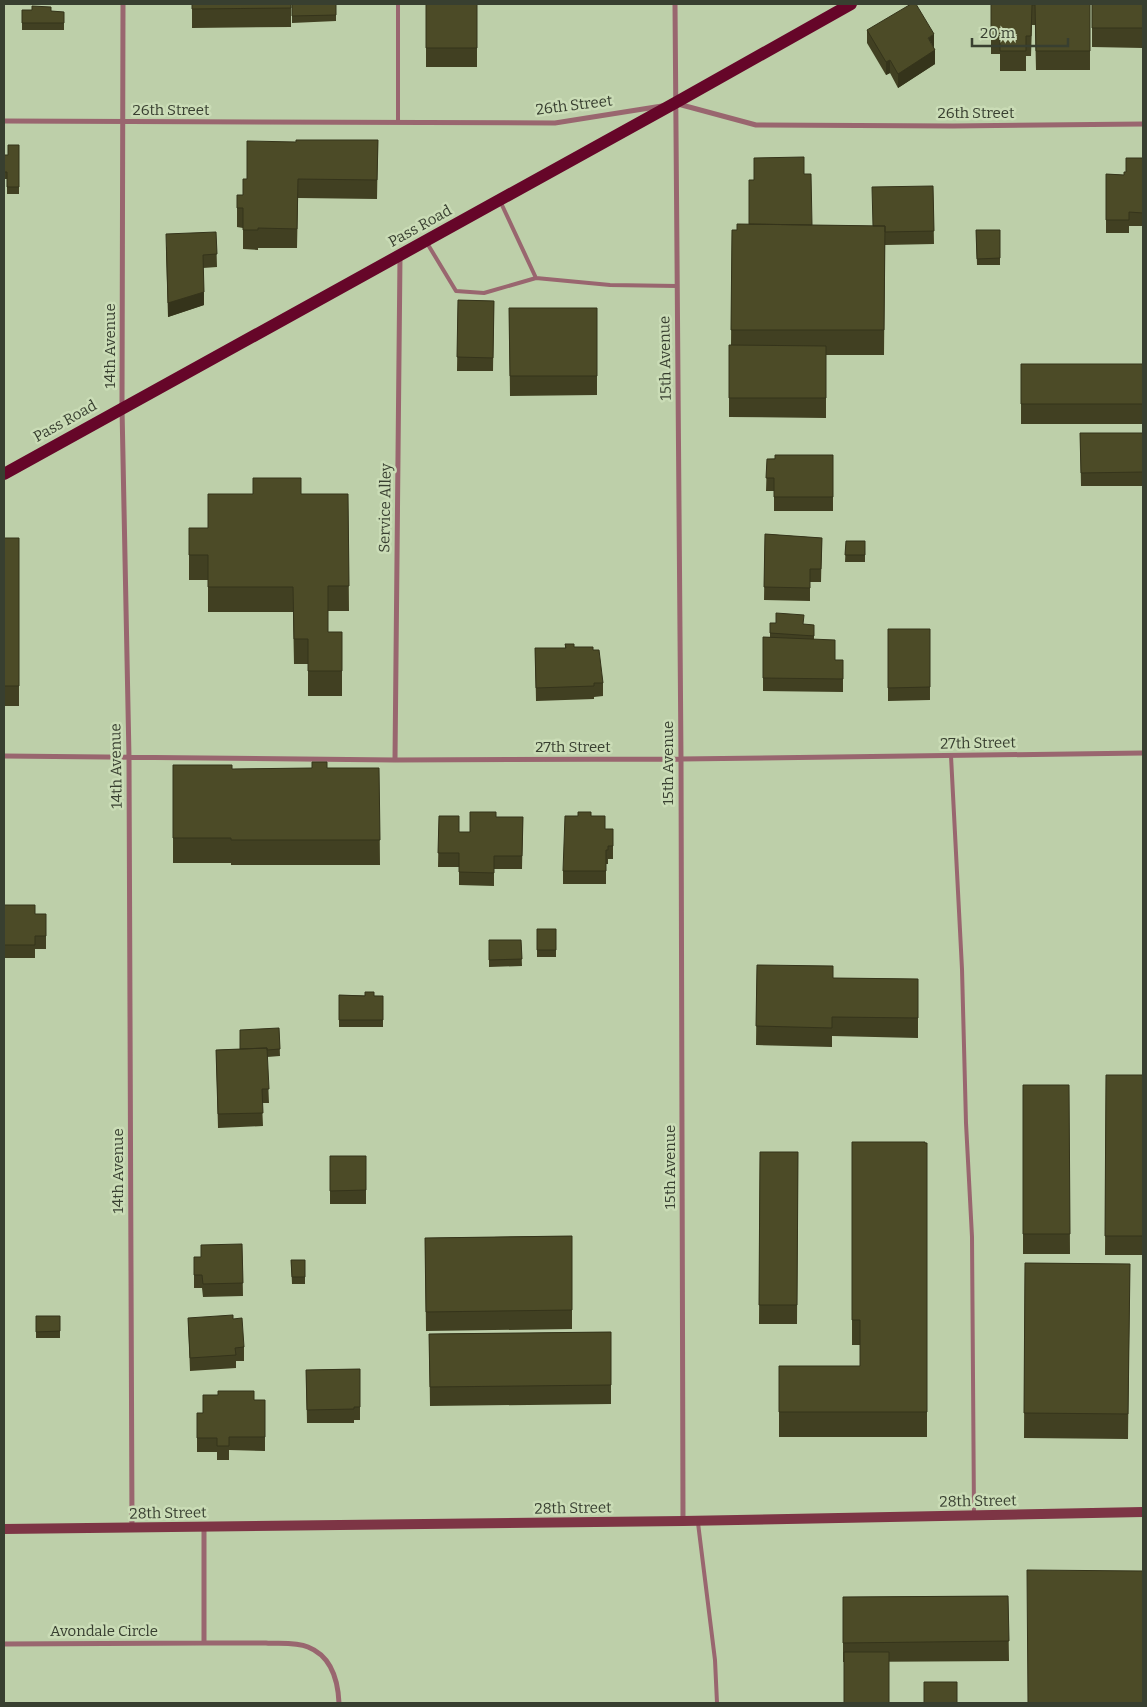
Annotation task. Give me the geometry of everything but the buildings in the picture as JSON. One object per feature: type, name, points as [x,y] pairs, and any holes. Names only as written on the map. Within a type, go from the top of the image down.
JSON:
[{"type":"main road","name":"Pass Road","points":[[4,474],[500,201],[851,4]]},
{"type":"main road","name":"28th Street","points":[[4,1529],[698,1521],[1143,1512]]},
{"type":"street","name":"14th Avenue","points":[[123,4],[122,408],[129,757],[132,1529]]},
{"type":"street","name":"15th Avenue","points":[[675,4],[681,759],[683,1521]]},
{"type":"street","name":"26th Street","points":[[4,121],[555,123],[675,103],[756,125],[953,126],[1143,124]]},
{"type":"street","name":"Service Alley","points":[[395,760],[400,256]]},
{"type":"street","name":"27th Street","points":[[4,756],[395,760],[681,759],[1143,753]]},
{"type":"street","points":[[204,1528],[204,1643]]},
{"type":"street","name":"Avondale Circle","points":[[4,1644],[204,1643],[307,1646],[323,1656],[334,1672],[339,1703]]},
{"type":"lane","points":[[398,4],[398,122]]},
{"type":"lane","points":[[500,201],[536,278]]},
{"type":"lane","points":[[426,241],[456,292],[484,292],[536,278],[610,285],[677,286]]},
{"type":"lane","points":[[951,756],[962,969],[966,1123],[972,1237],[974,1516]]},
{"type":"lane","points":[[698,1521],[715,1660],[717,1703]]}]
